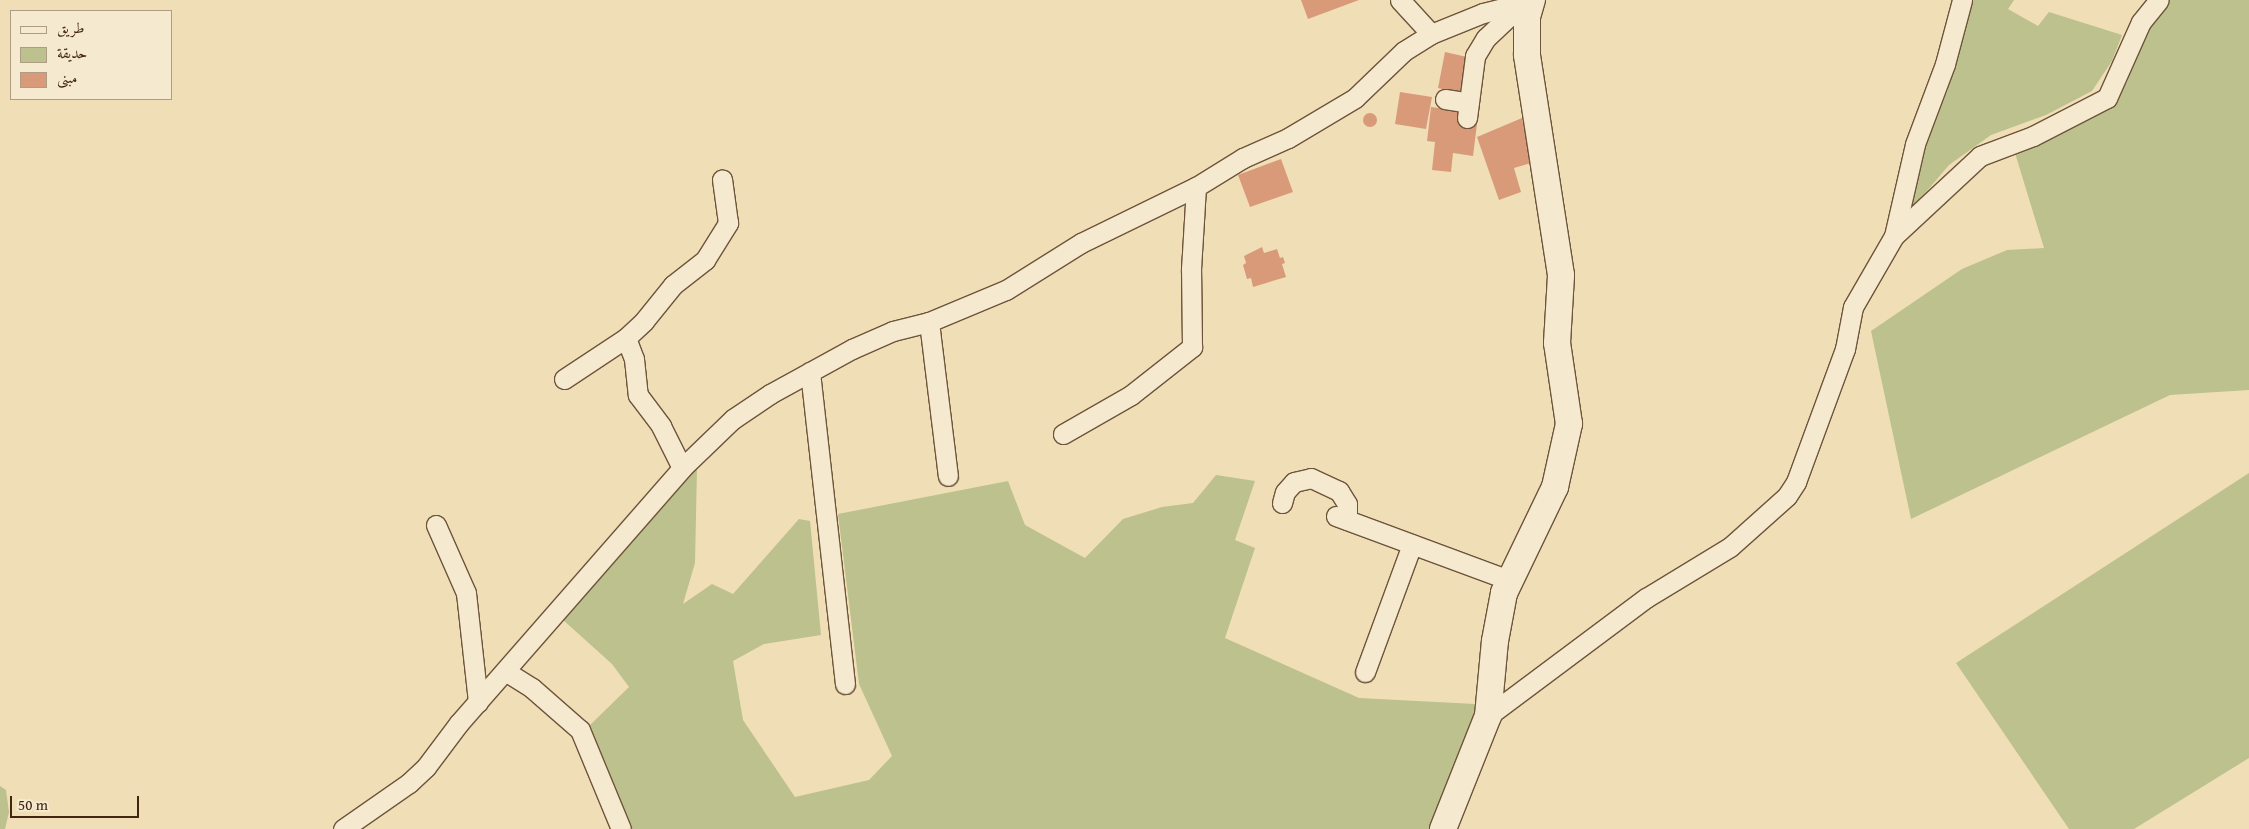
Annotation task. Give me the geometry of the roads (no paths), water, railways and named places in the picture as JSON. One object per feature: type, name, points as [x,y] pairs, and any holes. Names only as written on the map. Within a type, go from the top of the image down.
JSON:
[{"type":"street","points":[[1400,0],[1431,34]]},
{"type":"street","points":[[1894,236],[1915,144],[1945,64],[1962,0]]},
{"type":"street","points":[[1488,716],[1646,598],[1730,547],[1787,496],[1796,482],[1845,349],[1853,307],[1894,236],[1980,156],[2033,136],[2107,98],[2141,22],[2159,0]]},
{"type":"street","points":[[343,829],[409,783],[682,468],[733,419],[810,372],[893,331],[929,322],[1006,290],[1081,243],[1196,187],[1243,158],[1288,138],[1332,114],[1356,98],[1404,51],[1431,34],[1482,13],[1528,2]]},
{"type":"street","points":[[1445,99],[1468,110],[1475,56],[1486,38],[1528,2]]},
{"type":"street","points":[[1443,829],[1488,716],[1496,641],[1509,580],[1555,487],[1569,424],[1557,343],[1561,275],[1528,55],[1528,2]]},
{"type":"street","points":[[564,379],[626,338],[644,321],[673,285],[705,260],[728,224],[722,179]]},
{"type":"street","points":[[1063,434],[1132,395],[1192,347],[1191,250],[1196,187]]},
{"type":"street","points":[[929,322],[948,476]]},
{"type":"street","points":[[626,338],[634,360],[638,395],[661,426],[682,468]]},
{"type":"street","points":[[810,372],[845,684]]},
{"type":"street","points":[[1282,503],[1285,492],[1294,482],[1312,478],[1339,491],[1347,504],[1341,518],[1509,580]]},
{"type":"street","points":[[436,525],[466,593],[478,702]]},
{"type":"street","points":[[1365,672],[1412,544]]},
{"type":"street","points":[[505,671],[538,693],[580,730],[621,829]]}]
